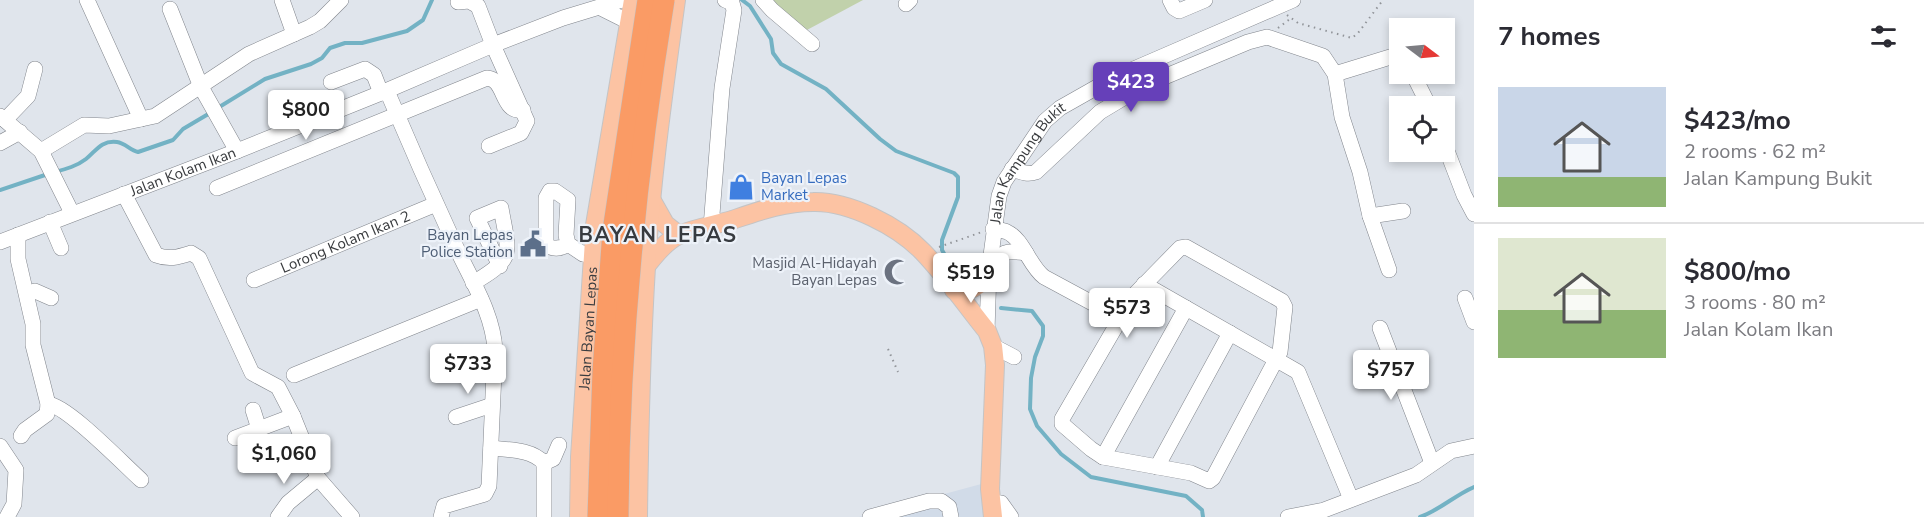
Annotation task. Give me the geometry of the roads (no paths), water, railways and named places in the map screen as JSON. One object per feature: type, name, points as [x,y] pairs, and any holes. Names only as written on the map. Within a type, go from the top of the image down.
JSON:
[{"type":"highway","name":"Jalan Bayan Lepas","points":[[598,517],[603,371],[613,231],[648,0]]},
{"type":"highway","points":[[618,517],[629,260],[642,146],[664,0]]},
{"type":"main road","name":"Jalan Bayan Lepas","points":[[579,517],[580,457],[595,225],[633,0]]},
{"type":"main road","points":[[638,517],[646,266],[676,0]]},
{"type":"main road","points":[[623,59],[635,69],[648,74],[655,74],[667,67]]},
{"type":"main road","points":[[618,86],[631,79],[639,79],[651,83],[664,94]]},
{"type":"main road","points":[[652,201],[665,224],[679,235]]},
{"type":"main road","points":[[646,266],[663,247],[679,235],[772,207],[810,202],[839,205],[865,214],[908,240],[924,253],[990,338],[995,365],[991,427],[992,511]]},
{"type":"main road","points":[[954,291],[973,288],[989,274]]},
{"type":"street","points":[[87,0],[141,118]]},
{"type":"street","points":[[282,0],[294,34]]},
{"type":"street","points":[[41,151],[84,125],[109,126],[161,113],[249,54],[320,21],[341,0]]},
{"type":"street","name":"Jalan Kolam Ikan","points":[[0,242],[237,151],[493,45],[563,18],[622,0]]},
{"type":"street","points":[[711,227],[722,88],[734,10],[732,3],[725,0]]},
{"type":"street","points":[[763,0],[788,25],[812,44]]},
{"type":"street","points":[[1170,0],[1174,8],[1179,11],[1205,0]]},
{"type":"street","points":[[458,2],[469,1],[477,6],[527,121],[521,133],[489,146]]},
{"type":"street","name":"Jalan Kampung Bukit","points":[[990,338],[989,274],[999,196],[1012,169],[1045,122],[1060,108],[1080,95],[1113,78],[1287,3]]},
{"type":"street","points":[[601,8],[629,22]]},
{"type":"street","points":[[170,9],[201,87],[237,151]]},
{"type":"street","points":[[1012,169],[1023,173],[1036,172],[1100,112],[1145,85],[1248,42],[1267,37],[1323,56],[1335,74],[1342,117],[1360,172],[1370,216],[1389,270]]},
{"type":"street","points":[[1335,74],[1389,57]]},
{"type":"street","points":[[36,69],[28,96],[2,118],[41,151],[51,166],[72,213]]},
{"type":"street","points":[[331,82],[364,69],[374,75],[397,114],[481,299],[494,336],[488,490],[485,494],[444,506],[441,517]]},
{"type":"street","points":[[217,188],[487,78],[496,81],[510,107],[518,111],[523,110]]},
{"type":"street","points":[[0,144],[20,132]]},
{"type":"street","points":[[1452,162],[1474,214]]},
{"type":"street","points":[[124,194],[156,255],[175,258],[191,253],[199,258],[252,374],[278,387],[293,416],[318,478],[352,517]]},
{"type":"street","name":"Lorong Kolam Ikan 2","points":[[254,280],[436,204]]},
{"type":"street","points":[[1370,216],[1403,211]]},
{"type":"street","points":[[51,222],[61,248]]},
{"type":"street","points":[[993,229],[1011,235],[1044,277],[1120,318]]},
{"type":"street","points":[[18,235],[18,259],[33,324],[33,345],[48,404],[47,414],[25,430],[21,436]]},
{"type":"street","points":[[568,244],[583,254],[593,255]]},
{"type":"street","points":[[1186,247],[1284,304],[1281,347],[1276,359],[1211,480],[1207,482],[1191,473],[1103,457],[1090,449],[1062,424],[1062,419],[1131,299],[1144,284],[1180,248],[1186,247]]},
{"type":"street","points":[[989,274],[999,255],[1010,251],[1026,253]]},
{"type":"street","points":[[473,283],[500,266]]},
{"type":"street","points":[[1144,284],[1292,368],[1301,378],[1351,499]]},
{"type":"street","points":[[27,295],[34,291],[51,298]]},
{"type":"street","points":[[1465,298],[1474,322]]},
{"type":"street","points":[[294,375],[481,299]]},
{"type":"street","points":[[1103,457],[1186,308]]},
{"type":"street","points":[[1380,328],[1432,463]]},
{"type":"street","points":[[1157,467],[1230,333]]},
{"type":"street","points":[[990,338],[1014,357]]},
{"type":"street","points":[[48,404],[59,408],[78,421],[141,480]]},
{"type":"street","points":[[456,417],[492,405]]},
{"type":"street","points":[[253,410],[259,429]]},
{"type":"street","points":[[235,438],[293,416]]},
{"type":"street","points":[[544,463],[553,459],[559,445]]},
{"type":"street","points":[[0,446],[16,470],[14,504],[7,517]]},
{"type":"street","points":[[1288,517],[1324,510],[1416,475],[1451,451],[1474,446]]},
{"type":"street","points":[[491,448],[529,453],[540,458],[544,463],[544,517]]},
{"type":"street","points":[[278,517],[288,503],[318,478]]},
{"type":"street","points":[[870,517],[929,501],[940,501],[950,507],[951,517]]},
{"type":"street","points":[[992,511],[1001,503],[1011,517]]},
{"type":"waterway","points":[[216,109],[265,79],[311,64],[322,58],[330,48],[345,43],[362,43],[407,31],[423,20],[432,0]]},
{"type":"waterway","points":[[742,0],[750,6],[771,39],[773,53],[781,64],[826,89],[896,151],[954,173],[958,177],[958,197],[942,240],[942,250],[951,266],[963,278]]},
{"type":"waterway","points":[[55,172],[79,164],[107,143],[120,143],[138,152],[173,140],[183,129],[210,113]]},
{"type":"waterway","points":[[0,190],[48,174]]},
{"type":"waterway","points":[[1001,308],[1032,311],[1043,326],[1043,336],[1035,357],[1031,378],[1030,409],[1037,426],[1061,454],[1091,477],[1186,496],[1202,510],[1203,517]]},
{"type":"waterway","points":[[1420,517],[1474,487]]},
{"type":"place","name":"Bayan Lepas Market","points":[[741,187]]},
{"type":"place","name":"Bayan Lepas Police Station","points":[[533,244]]},
{"type":"place","name":"Masjid Al-Hidayah Bayan Lepas","points":[[897,272]]},
{"type":"district","name":"BAYAN LEPAS","points":[[658,235]]}]
